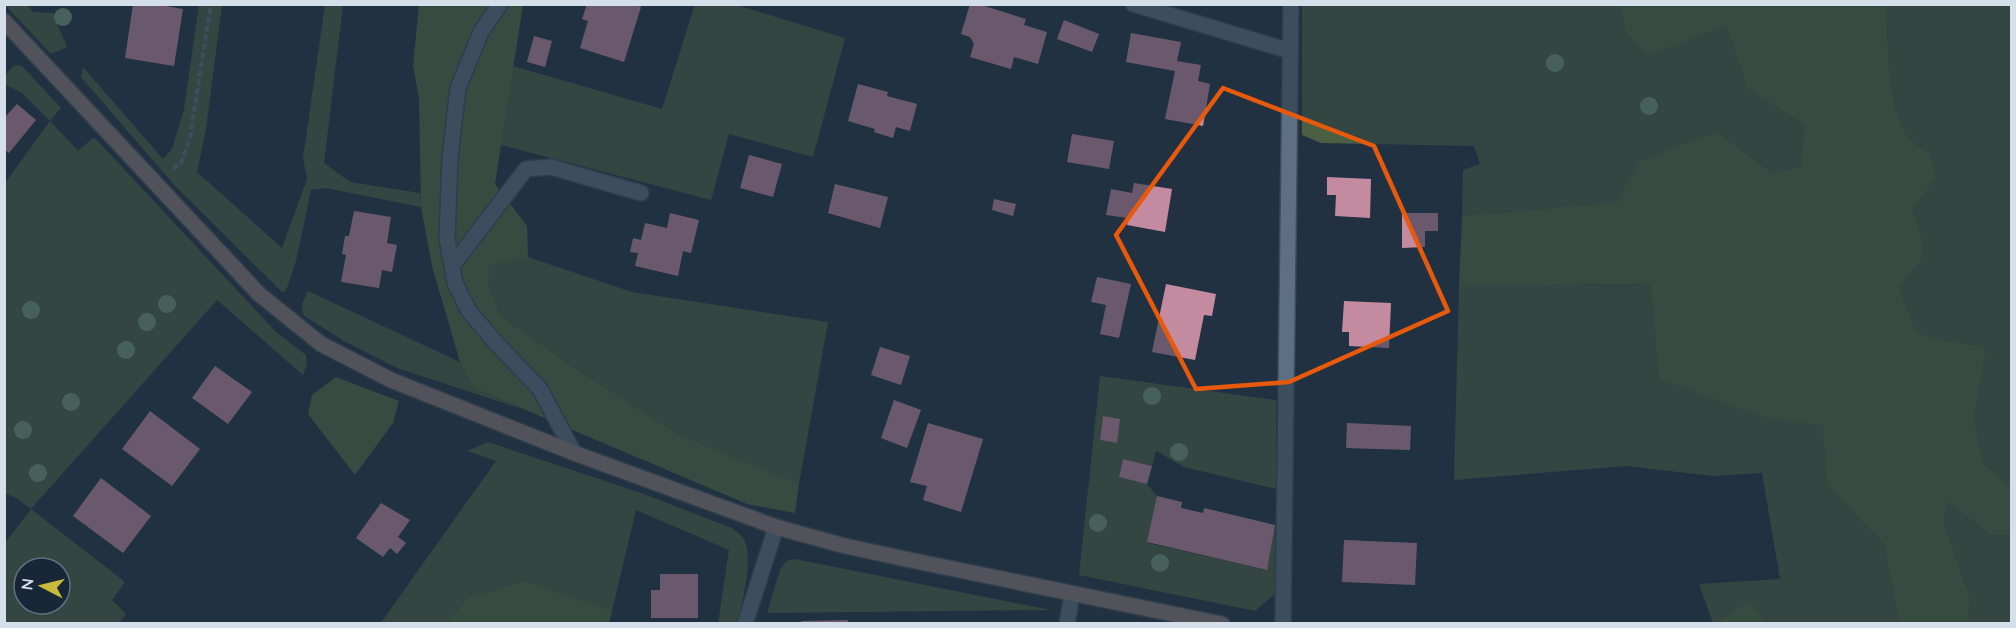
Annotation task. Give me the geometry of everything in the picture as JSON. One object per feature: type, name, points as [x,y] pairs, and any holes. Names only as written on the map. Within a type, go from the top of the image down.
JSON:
[{"type":"street","points":[[500,4],[481,32],[458,88],[450,158],[447,238],[455,283],[469,311],[540,389],[574,453]]},
{"type":"street","points":[[1133,4],[1290,51]]},
{"type":"street","points":[[1283,624],[1291,4]]},
{"type":"street","points":[[4,21],[259,294],[321,344],[391,380],[574,453],[776,527],[853,548],[1222,624]]},
{"type":"street","points":[[452,266],[526,170],[551,167],[641,193]]},
{"type":"street","points":[[745,624],[776,527]]},
{"type":"street","points":[[1067,624],[1072,594]]},
{"type":"path","points":[[157,185],[182,160],[190,137],[210,4]]},
{"type":"highlighted area","points":[[1223,88],[1374,146],[1448,311],[1289,382],[1196,389],[1116,235]]},
{"type":"green space","points":[[695,4],[736,5],[845,38],[813,157],[729,134],[711,200],[501,145],[513,66],[662,109]]},
{"type":"green space","points":[[1302,4],[1620,5],[1625,32],[1647,56],[1726,24],[1748,89],[1804,125],[1801,166],[1773,173],[1716,131],[1640,161],[1617,202],[1462,216],[1463,170],[1480,164],[1474,146],[1321,143],[1302,135]]},
{"type":"green space","points":[[5,5],[27,5],[33,12],[53,13],[67,47],[51,54]]},
{"type":"green space","points":[[199,5],[222,5],[206,129],[197,172],[282,248],[307,179],[303,158],[325,5],[343,5],[324,163],[350,182],[420,193],[421,207],[326,188],[311,190],[296,261],[286,291],[282,292],[176,187],[81,77],[83,67],[163,159],[172,149],[184,109]]},
{"type":"green space","points":[[419,5],[523,5],[495,184],[527,226],[528,257],[490,265],[488,285],[502,317],[582,373],[680,435],[799,484],[795,513],[747,504],[474,388],[460,362],[432,266],[421,207],[419,98],[413,66]]},
{"type":"green space","points":[[1620,5],[1886,5],[1890,73],[1896,108],[1908,137],[1931,154],[1936,178],[1913,209],[1921,235],[1924,257],[1899,288],[1916,331],[1931,338],[1986,347],[1974,418],[1983,463],[2011,488],[2011,534],[1989,534],[1949,502],[1943,520],[1970,596],[1969,623],[1899,623],[1884,545],[1827,484],[1822,425],[1759,416],[1659,379],[1650,284],[1459,286],[1462,216],[1617,202],[1639,161],[1716,131],[1773,173],[1801,166],[1804,125],[1748,89],[1726,25],[1647,56],[1625,32]]},
{"type":"green space","points":[[1886,5],[2011,5],[2011,488],[1983,463],[1974,418],[1985,347],[1931,338],[1916,331],[1899,288],[1924,257],[1921,235],[1913,209],[1936,178],[1931,154],[1908,137],[1896,108],[1890,73]]},
{"type":"green space","points":[[14,65],[22,66],[61,108],[50,121],[22,93],[5,84],[5,76]]},
{"type":"green space","points":[[50,121],[78,151],[94,137],[276,332],[306,355],[307,364],[303,375],[217,300],[31,509],[5,493],[5,183]]},
{"type":"green space","points":[[528,257],[632,292],[828,322],[799,484],[680,435],[582,373],[502,317],[488,285],[490,264]]},
{"type":"green space","points":[[1650,284],[1659,379],[1759,416],[1822,424],[1827,484],[1884,545],[1899,623],[1766,623],[1750,600],[1717,623],[1713,623],[1699,584],[1780,579],[1762,473],[1713,476],[1626,466],[1454,480],[1459,286]]},
{"type":"green space","points":[[308,291],[460,362],[474,388],[522,409],[397,368],[344,341],[303,315],[302,304]]},
{"type":"green space","points":[[1100,376],[1276,400],[1276,489],[1184,467],[1156,451],[1152,466],[1123,459],[1119,476],[1147,484],[1157,496],[1148,543],[1266,570],[1275,525],[1275,594],[1255,611],[1079,575]],"holes":[[[1103,417],[1120,419],[1116,443],[1100,440]]]},
{"type":"green space","points":[[336,377],[399,401],[393,423],[355,475],[308,414],[312,395]]},
{"type":"green space","points":[[488,442],[641,493],[732,528],[743,538],[748,556],[746,580],[737,623],[718,623],[729,550],[636,510],[612,611],[524,581],[468,597],[447,623],[380,624],[496,461],[467,451]]},
{"type":"green space","points":[[1949,502],[1989,534],[2011,534],[2011,623],[1969,623],[1970,595],[1943,520]]},
{"type":"green space","points":[[31,509],[125,582],[112,600],[126,614],[119,623],[5,623],[5,543]]},
{"type":"green space","points":[[795,559],[1051,610],[767,613],[780,570],[786,561]]},
{"type":"green space","points":[[524,581],[612,611],[609,623],[447,623],[468,597]]},
{"type":"green space","points":[[1750,600],[1766,623],[1717,623]]},
{"type":"building","points":[[133,4],[155,4],[183,9],[174,66],[125,58]]},
{"type":"building","points":[[587,4],[633,4],[641,7],[624,62],[580,48],[588,21],[582,19]]},
{"type":"building","points":[[970,4],[978,4],[1026,19],[1024,25],[1047,32],[1038,64],[1014,57],[1011,69],[970,57],[974,44],[970,37],[961,34]]},
{"type":"building","points":[[1064,20],[1099,34],[1092,52],[1057,39]]},
{"type":"building","points":[[1131,33],[1181,42],[1177,61],[1201,65],[1198,81],[1210,84],[1203,126],[1165,119],[1175,71],[1126,62]]},
{"type":"building","points":[[534,36],[552,41],[545,67],[527,62]]},
{"type":"building","points":[[858,84],[888,92],[887,96],[917,104],[910,131],[896,127],[893,138],[874,132],[875,129],[848,121]]},
{"type":"building","points":[[17,104],[36,120],[9,153],[4,149],[4,118]]},
{"type":"building","points":[[1072,134],[1114,141],[1109,169],[1067,162]]},
{"type":"building","points":[[749,155],[782,164],[773,197],[740,188]]},
{"type":"building","points":[[1327,177],[1371,179],[1370,218],[1335,216],[1336,195],[1327,195]]},
{"type":"building","points":[[1134,183],[1172,189],[1165,232],[1127,225],[1128,218],[1106,215],[1111,189],[1132,193]]},
{"type":"building","points":[[835,184],[888,197],[880,228],[828,213]]},
{"type":"building","points":[[994,199],[1016,204],[1013,216],[992,210]]},
{"type":"building","points":[[354,211],[391,217],[387,243],[397,245],[392,272],[382,270],[379,288],[341,282],[346,255],[342,254],[345,236],[349,236]]},
{"type":"building","points":[[670,213],[699,220],[691,253],[683,251],[678,276],[635,266],[638,253],[630,252],[633,238],[641,240],[645,223],[667,228]]},
{"type":"building","points":[[1402,213],[1438,213],[1438,231],[1425,231],[1425,247],[1402,248]]},
{"type":"building","points":[[1097,277],[1131,284],[1119,338],[1100,334],[1106,305],[1091,302]]},
{"type":"building","points":[[1166,284],[1216,294],[1212,316],[1204,315],[1195,360],[1152,352]]},
{"type":"building","points":[[1344,301],[1391,303],[1389,348],[1349,346],[1349,332],[1342,332]]},
{"type":"building","points":[[880,347],[910,356],[901,385],[871,375]]},
{"type":"building","points":[[215,366],[252,392],[228,424],[192,398]]},
{"type":"building","points":[[894,400],[921,410],[907,448],[881,438]]},
{"type":"building","points":[[150,411],[200,449],[172,486],[122,449]]},
{"type":"building","points":[[1103,416],[1120,419],[1117,443],[1100,440]]},
{"type":"building","points":[[928,423],[983,439],[961,512],[923,500],[927,486],[910,482]]},
{"type":"building","points":[[1347,423],[1411,426],[1410,450],[1346,448]]},
{"type":"building","points":[[1123,459],[1152,466],[1147,484],[1119,477]]},
{"type":"building","points":[[101,478],[151,516],[123,553],[73,516]]},
{"type":"building","points":[[1157,496],[1182,502],[1181,508],[1203,513],[1204,508],[1275,525],[1267,570],[1147,542]]},
{"type":"building","points":[[381,503],[410,520],[398,537],[406,543],[397,554],[390,548],[383,557],[356,538]]},
{"type":"building","points":[[1344,540],[1417,543],[1415,585],[1342,582]]},
{"type":"building","points":[[660,574],[698,574],[698,618],[651,618],[651,590],[660,590]]},
{"type":"building","points":[[848,620],[848,624],[801,624],[801,621]]}]
